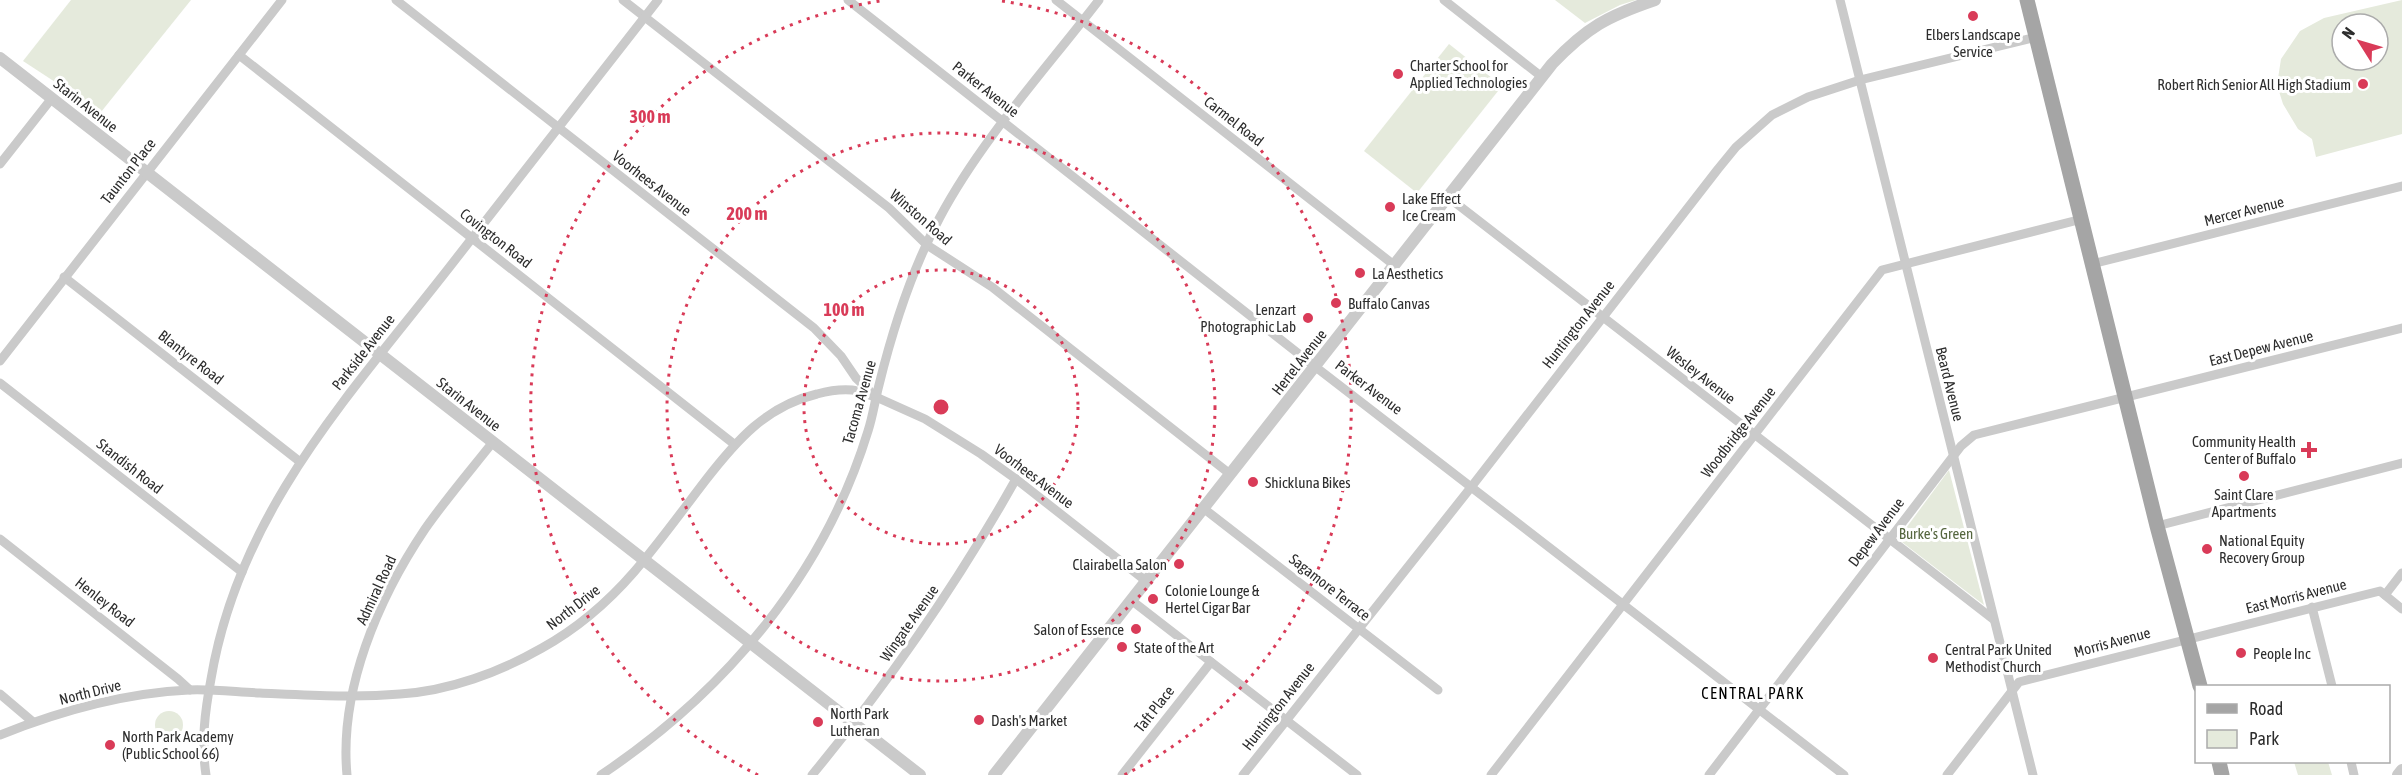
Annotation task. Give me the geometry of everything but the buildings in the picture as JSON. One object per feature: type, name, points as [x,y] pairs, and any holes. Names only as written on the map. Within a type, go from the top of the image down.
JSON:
[{"type":"main road","points":[[2027,0],[2127,397],[2157,526],[2199,685]]},
{"type":"street","name":"Taunton Place","points":[[0,361],[282,0]]},
{"type":"street","name":"Voorhees Avenue","points":[[396,0],[814,328],[835,348],[856,378],[876,397],[925,419],[949,433],[1016,479],[1146,581]]},
{"type":"street","name":"Winston Road","points":[[623,0],[889,208],[927,245],[992,288],[1230,474]]},
{"type":"street","name":"Parkside Avenue","points":[[206,775],[203,738],[217,646],[242,572],[269,513],[299,461],[380,353],[658,0]]},
{"type":"street","name":"Parker Avenue","points":[[848,0],[1315,366],[1844,775]]},
{"type":"street","name":"Carmel Road","points":[[1056,0],[1394,265]]},
{"type":"street","name":"Tacoma Avenue","points":[[601,775],[676,719],[712,686],[751,644],[798,580],[849,483],[862,447],[902,306],[939,218],[962,179],[1099,0]]},
{"type":"street","points":[[1444,0],[1542,77]]},
{"type":"street","name":"Hertel Avenue","points":[[994,775],[1542,77],[1568,48],[1602,21],[1655,0]]},
{"type":"street","name":"Beard Avenue","points":[[1840,0],[2033,775]]},
{"type":"street","name":"Huntington Avenue","points":[[1243,775],[1724,162],[1758,127],[1784,108],[1808,96],[1860,80],[2037,37]]},
{"type":"street","name":"Covington Road","points":[[239,55],[734,444]]},
{"type":"street","name":"Starin Avenue","points":[[0,58],[920,775]]},
{"type":"street","points":[[0,164],[52,98]]},
{"type":"street","name":"Mercer Avenue","points":[[2092,264],[2402,186]]},
{"type":"street","name":"Wesley Avenue","points":[[1448,197],[1994,619]]},
{"type":"street","name":"Woodbridge Avenue","points":[[1491,775],[1882,270],[2082,219]]},
{"type":"street","name":"Blantyre Road","points":[[64,277],[299,461]]},
{"type":"street","name":"East Depew Avenue","points":[[2127,397],[2402,328]]},
{"type":"street","name":"Standish Road","points":[[0,383],[242,572]]},
{"type":"street","name":"North Drive","points":[[0,735],[33,722],[112,700],[190,690],[352,695],[401,694],[429,690],[483,675],[519,660],[580,624],[613,594],[734,444],[762,419],[782,406],[801,398],[829,392],[850,390],[876,397]]},
{"type":"street","name":"Depew Avenue","points":[[1709,775],[1953,457],[1974,435],[2127,397]]},
{"type":"street","name":"Admiral Road","points":[[346,775],[346,738],[352,695],[374,627],[401,569],[426,527],[493,442]]},
{"type":"street","points":[[2157,526],[2402,463]]},
{"type":"street","name":"Wingate Avenue","points":[[812,775],[896,669],[939,608],[1016,479]]},
{"type":"street","name":"Sagamore Terrace","points":[[1203,508],[1438,690]]},
{"type":"street","name":"Henley Road","points":[[0,539],[190,690]]},
{"type":"street","points":[[2402,573],[2385,595],[2402,609]]},
{"type":"street","name":"East Morris Avenue","points":[[2187,639],[2380,591],[2385,595]]},
{"type":"street","points":[[1131,600],[1358,775]]},
{"type":"street","points":[[2312,608],[2331,685]]},
{"type":"street","name":"Morris Avenue","points":[[1947,775],[2019,682],[2187,639]]},
{"type":"street","name":"Taft Place","points":[[1122,775],[1211,662]]},
{"type":"street","points":[[0,694],[33,722]]},
{"type":"street","points":[[2398,775],[2402,770]]},
{"type":"green space","points":[[71,0],[191,0],[101,112],[23,61]]},
{"type":"green space","points":[[1555,0],[1636,0],[1620,5],[1585,23]]},
{"type":"green space","points":[[2402,0],[2402,134],[2316,157],[2312,139],[2298,129],[2283,104],[2277,85],[2281,59],[2300,31],[2330,17],[2330,72],[2390,72],[2390,12],[2350,12]]},
{"type":"green space","points":[[1449,44],[1502,86],[1417,193],[1364,151]]},
{"type":"green space","name":"Burke's Green","points":[[1949,470],[1984,605],[1898,539]]},
{"type":"green space","points":[[169,711],[179,715],[183,725],[179,735],[169,739],[159,735],[155,725],[159,715]]},
{"type":"green space","points":[[2294,763],[2328,763],[2332,775],[2298,775]]},
{"type":"place","name":"Elbers Landscape Service","points":[[1973,16]]},
{"type":"place","name":"Charter School for Applied Technologies","points":[[1398,74]]},
{"type":"place","name":"Robert Rich Senior All High Stadium","points":[[2363,84]]},
{"type":"place","name":"Lake Effect Ice Cream","points":[[1390,207]]},
{"type":"place","name":"La Aesthetics","points":[[1360,273]]},
{"type":"place","name":"Buffalo Canvas","points":[[1336,303]]},
{"type":"place","name":"Lenzart Photographic Lab","points":[[1308,318]]},
{"type":"place","name":"Community Health Center of Buffalo","points":[[2309,450]]},
{"type":"place","name":"Saint Clare Apartments","points":[[2244,476]]},
{"type":"place","name":"Shickluna Bikes","points":[[1253,482]]},
{"type":"place","name":"National Equity Recovery Group","points":[[2207,549]]},
{"type":"place","name":"Clairabella Salon","points":[[1179,564]]},
{"type":"place","name":"Colonie Lounge & Hertel Cigar Bar","points":[[1153,599]]},
{"type":"place","name":"Salon of Essence","points":[[1136,629]]},
{"type":"place","name":"State of the Art","points":[[1122,647]]},
{"type":"place","name":"People Inc","points":[[2241,653]]},
{"type":"place","name":"Central Park United Methodist Church","points":[[1933,658]]},
{"type":"place","name":"Dash's Market","points":[[979,720]]},
{"type":"place","name":"North Park Lutheran","points":[[818,722]]},
{"type":"place","name":"North Park Academy (Public School 66)","points":[[110,745]]},
{"type":"district","name":"CENTRAL PARK","points":[[1753,693]]}]
